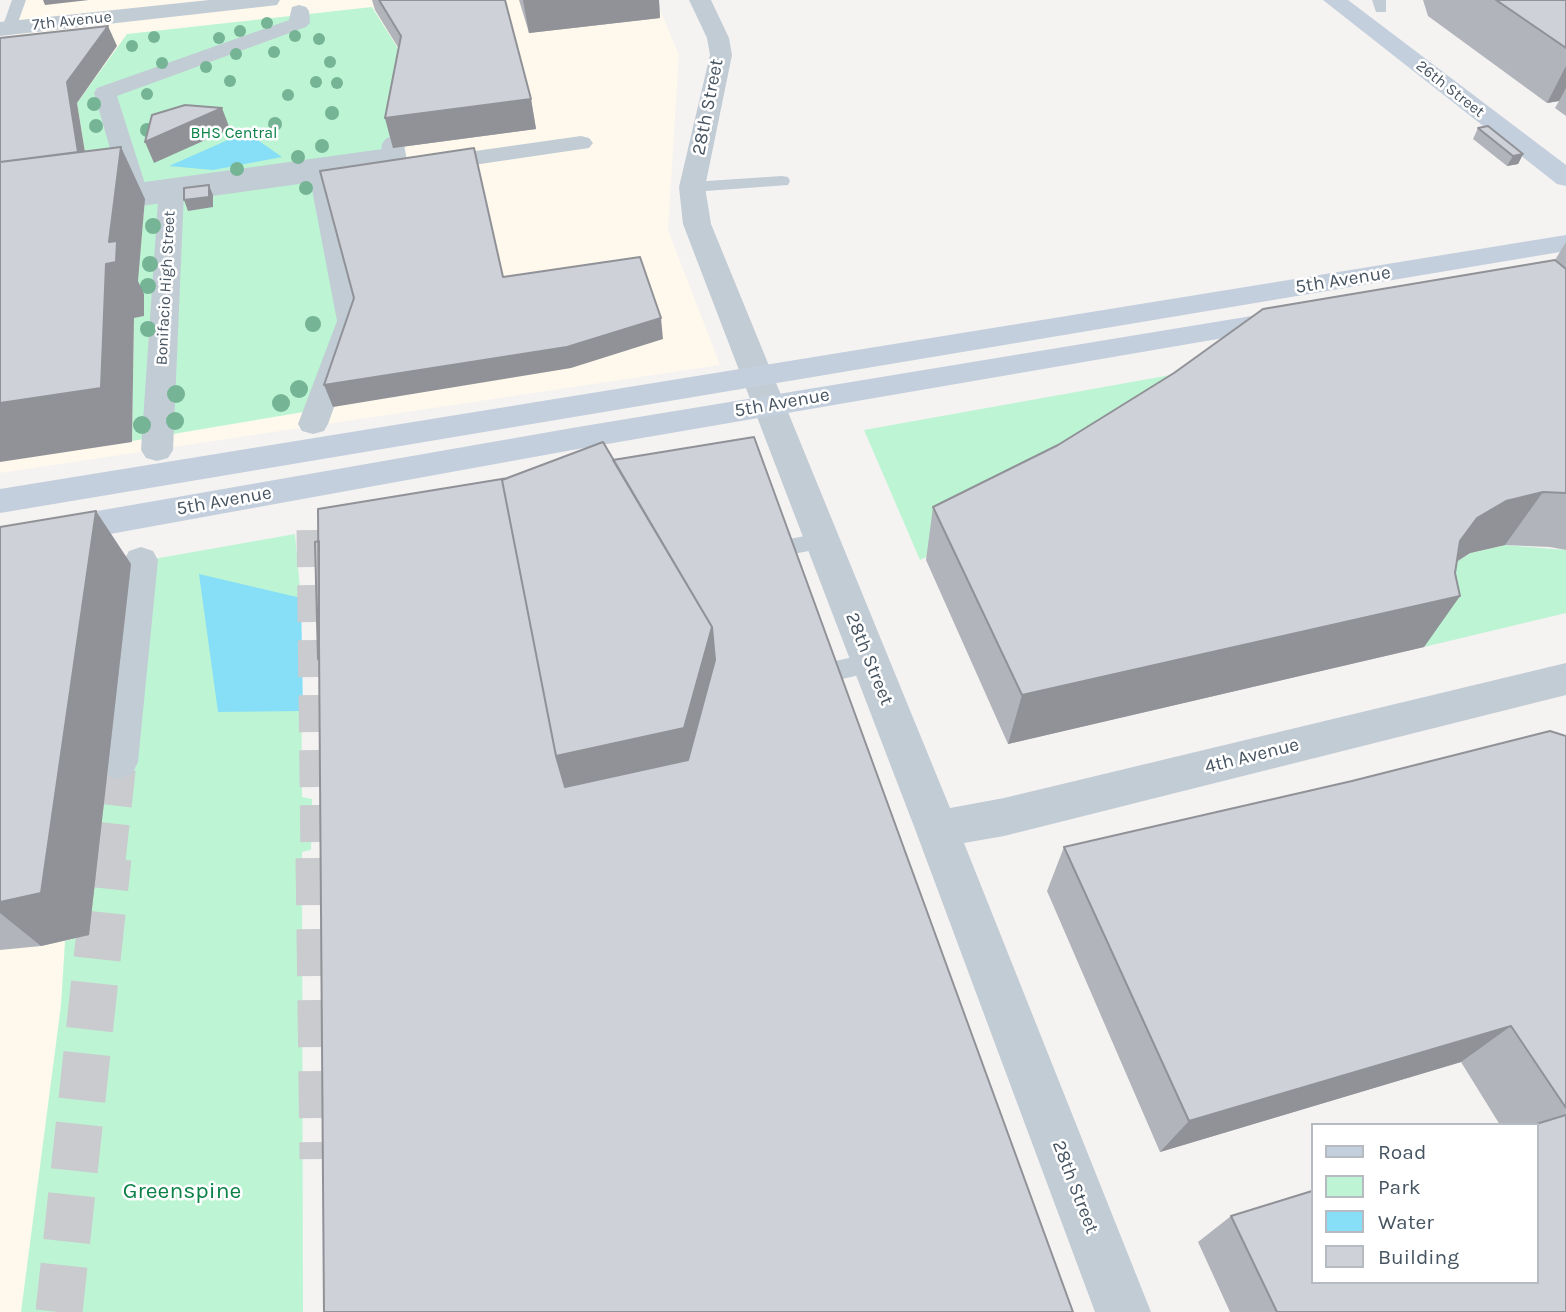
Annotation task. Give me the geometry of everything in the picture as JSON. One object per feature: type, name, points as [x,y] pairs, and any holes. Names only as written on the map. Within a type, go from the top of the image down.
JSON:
[{"type":"main road","name":"26th Street","points":[[1334,0],[1566,178]]},
{"type":"main road","name":"26th Street","points":[[1376,3],[1424,41]]},
{"type":"main road","name":"5th Avenue","points":[[0,541],[762,391],[1566,243]]},
{"type":"main road","name":"5th Avenue","points":[[0,501],[1320,314]]},
{"type":"street","name":"7th Avenue","points":[[5,29],[269,0]]},
{"type":"street","name":"28th Street","points":[[700,0],[718,38],[721,55],[692,187],[697,224],[937,829],[1123,1312]]},
{"type":"street","name":"Bonifacio High Street","points":[[157,450],[171,192],[136,195],[105,93],[299,23],[299,11]]},
{"type":"street","points":[[313,424],[351,321],[322,179],[580,143]]},
{"type":"street","points":[[136,195],[73,204],[396,162]]},
{"type":"street","points":[[118,762],[141,560]]},
{"type":"street","name":"4th Avenue","points":[[937,829],[1004,817],[1566,679]]},
{"type":"lane","points":[[5,29],[19,0]]},
{"type":"lane","points":[[692,187],[782,181]]},
{"type":"lane","points":[[744,568],[740,556],[822,541]]},
{"type":"lane","points":[[791,680],[871,663]]},
{"type":"shaded area","points":[[24,0],[656,0],[679,55],[668,230],[720,365],[0,473],[0,45],[10,44]]},
{"type":"shaded area","points":[[131,563],[48,1312],[0,1312],[0,587]]},
{"type":"green space","name":"BHS Central","points":[[372,7],[409,66],[362,319],[333,407],[132,441],[134,318],[143,316],[136,296],[145,200],[92,195],[77,103],[127,34]]},
{"type":"green space","points":[[1243,362],[1045,498],[920,560],[864,430]]},
{"type":"green space","name":"Greenspine","points":[[295,534],[301,599],[302,797],[312,799],[311,850],[302,852],[303,1312],[21,1312],[61,1005],[65,941],[89,935],[131,563]]},
{"type":"green space","points":[[1505,545],[1566,550],[1566,613],[1424,647],[1419,625],[1442,570],[1470,553]]},
{"type":"water","points":[[246,132],[282,157],[213,170],[169,166]]},
{"type":"water","points":[[199,574],[301,598],[303,711],[218,712]]},
{"type":"building","points":[[379,0],[505,0],[531,99],[385,118],[401,36]]},
{"type":"building","points":[[1496,0],[1566,0],[1566,48]]},
{"type":"building","points":[[108,26],[67,82],[78,152],[0,162],[0,38]]},
{"type":"building","points":[[185,105],[222,108],[145,142],[152,115]]},
{"type":"building","points":[[1488,126],[1523,154],[1513,156],[1478,128]]},
{"type":"building","points":[[121,147],[109,242],[117,241],[116,262],[106,264],[101,388],[0,403],[0,162]]},
{"type":"building","points":[[474,148],[503,277],[640,257],[661,318],[567,347],[324,385],[354,298],[320,171]]},
{"type":"building","points":[[209,185],[209,197],[184,200],[184,188]]},
{"type":"building","points":[[1555,260],[1566,269],[1566,493],[1543,492],[1506,501],[1477,518],[1460,541],[1455,573],[1460,596],[1022,695],[933,507],[1058,445],[1174,373],[1263,309]]},
{"type":"building","points":[[754,437],[1073,1312],[324,1312],[318,509],[508,478],[502,480],[556,756],[565,787],[688,760],[715,660],[712,627],[613,460]]},
{"type":"building","points":[[603,442],[712,627],[684,728],[556,756],[502,480]]},
{"type":"building","points":[[96,511],[41,893],[0,902],[0,527]]},
{"type":"building","points":[[319,541],[319,659],[318,659],[315,542]]},
{"type":"building","points":[[1550,731],[1566,736],[1566,1108],[1511,1026],[1189,1121],[1064,847],[1352,781]]},
{"type":"building","points":[[1566,1115],[1566,1312],[1277,1312],[1231,1216],[1310,1192],[1310,1284],[1538,1284],[1538,1123]]},
{"type":"tunnel","points":[[315,530],[319,860]]},
{"type":"tunnel","points":[[107,860],[118,762]]},
{"type":"tunnel","points":[[59,1312],[108,858]]},
{"type":"tunnel","points":[[319,858],[323,1159]]}]
